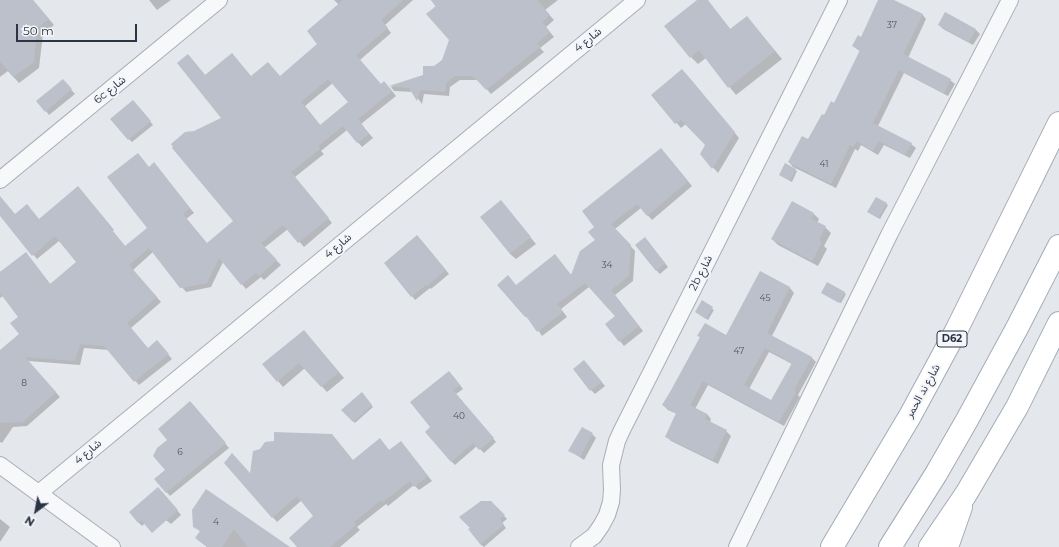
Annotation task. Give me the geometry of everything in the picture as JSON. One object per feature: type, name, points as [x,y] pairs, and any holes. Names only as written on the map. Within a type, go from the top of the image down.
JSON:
[{"type":"main road","name":"شارع ند الحمر","points":[[832,547],[878,471],[956,331],[1059,123]]},
{"type":"main road","points":[[890,547],[929,486],[967,420],[1059,246]]},
{"type":"main road","points":[[930,547],[966,494],[1017,407],[1059,323]]},
{"type":"main road","points":[[947,547],[966,494]]},
{"type":"street","name":"6c شارع","points":[[0,180],[220,0]]},
{"type":"street","name":"شارع 4","points":[[39,493],[637,0]]},
{"type":"street","name":"2b شارع","points":[[579,547],[594,536],[602,526],[611,502],[611,465],[617,442],[840,0]]},
{"type":"street","points":[[737,547],[890,233],[1010,0]]},
{"type":"street","points":[[0,465],[112,547]]},
{"type":"building","points":[[0,0],[33,0],[49,19],[37,28],[34,62],[13,77],[0,61]]},
{"type":"building","points":[[343,0],[403,0],[381,20],[388,28],[356,55],[381,84],[384,81],[392,91],[358,119],[369,134],[357,143],[343,126],[318,146],[320,149],[291,172],[329,218],[298,243],[283,225],[261,243],[277,260],[259,276],[256,273],[241,285],[219,258],[207,283],[180,288],[149,248],[129,265],[157,297],[127,323],[148,348],[157,340],[169,354],[134,382],[104,346],[80,344],[75,361],[25,357],[56,392],[23,422],[0,423],[0,350],[19,334],[10,323],[18,317],[0,293],[0,272],[26,252],[50,284],[76,262],[55,236],[32,256],[0,216],[0,196],[15,214],[27,204],[39,219],[78,186],[125,246],[147,228],[107,177],[138,153],[149,167],[154,162],[190,208],[183,214],[207,243],[233,221],[172,148],[173,147],[171,144],[185,132],[194,131],[221,118],[177,63],[188,54],[205,75],[232,53],[251,76],[268,62],[280,76],[317,44],[307,31]],"holes":[[[328,79],[348,102],[320,125],[301,102]]]},
{"type":"building","points":[[431,0],[537,0],[550,15],[542,22],[550,32],[537,43],[540,47],[486,90],[473,76],[455,76],[446,83],[445,92],[420,90],[417,101],[409,88],[389,86],[423,75],[423,66],[434,66],[442,60],[449,40],[426,14],[436,6]]},
{"type":"building","points":[[697,0],[708,0],[730,29],[747,16],[775,51],[728,88],[699,50],[690,58],[664,26]]},
{"type":"building","points":[[878,0],[894,0],[923,14],[903,54],[951,79],[944,93],[899,70],[873,123],[912,143],[905,155],[879,141],[873,151],[857,141],[853,147],[850,145],[831,184],[788,162],[802,136],[808,139],[822,114],[824,115],[831,101],[834,103],[860,50],[852,46],[858,35],[861,37]]},
{"type":"building","points":[[945,12],[976,29],[969,42],[938,25]]},
{"type":"building","points":[[682,69],[735,132],[712,169],[700,154],[705,145],[681,120],[675,124],[651,95]]},
{"type":"building","points":[[63,79],[72,89],[45,112],[36,101]]},
{"type":"building","points":[[133,100],[151,121],[128,140],[110,119]]},
{"type":"building","points":[[661,148],[688,181],[647,216],[637,204],[611,224],[631,245],[629,276],[611,290],[639,326],[619,342],[605,324],[615,316],[585,283],[557,304],[563,312],[537,332],[526,316],[525,317],[497,285],[508,275],[516,285],[555,254],[571,275],[580,251],[595,240],[588,232],[594,227],[582,211]]},
{"type":"building","points":[[785,163],[796,169],[790,181],[779,175]]},
{"type":"building","points":[[876,197],[887,203],[878,218],[867,212]]},
{"type":"building","points":[[501,200],[531,237],[510,254],[480,217]]},
{"type":"building","points":[[792,201],[814,213],[811,219],[826,226],[819,240],[822,242],[812,261],[771,239]]},
{"type":"building","points":[[417,235],[446,270],[411,297],[384,263]]},
{"type":"building","points":[[645,237],[665,263],[656,271],[635,245]]},
{"type":"building","points":[[760,271],[790,287],[767,333],[812,357],[794,390],[796,392],[779,422],[703,381],[690,405],[707,414],[705,419],[727,430],[713,460],[665,437],[676,413],[662,405],[700,337],[697,336],[705,323],[726,335]],"holes":[[[765,348],[792,363],[771,400],[744,385]]]},
{"type":"building","points":[[827,282],[845,292],[839,303],[821,293]]},
{"type":"building","points":[[702,300],[713,307],[706,319],[695,312]]},
{"type":"building","points":[[304,330],[339,372],[321,387],[299,363],[277,382],[262,364]]},
{"type":"building","points":[[584,360],[602,382],[590,391],[573,369]]},
{"type":"building","points":[[449,371],[460,385],[453,390],[494,438],[479,450],[473,443],[451,462],[425,432],[430,427],[410,402]]},
{"type":"building","points":[[362,392],[372,405],[353,422],[341,410]]},
{"type":"building","points":[[190,401],[226,443],[166,493],[154,479],[165,470],[153,456],[157,448],[167,440],[158,429]]},
{"type":"building","points":[[582,427],[593,433],[580,457],[568,451]]},
{"type":"building","points":[[274,432],[332,434],[353,460],[380,438],[389,450],[401,441],[428,476],[414,487],[410,481],[383,502],[381,500],[354,522],[356,525],[330,547],[297,547],[289,538],[313,516],[297,496],[272,518],[224,463],[232,453],[250,473],[253,451],[260,449],[265,442],[274,441]]},
{"type":"building","points":[[158,487],[178,510],[152,533],[141,520],[138,523],[129,512]]},
{"type":"building","points":[[206,489],[290,547],[248,547],[234,529],[222,547],[207,547],[195,538],[200,531],[193,527],[192,510]]},
{"type":"building","points":[[481,501],[491,501],[505,515],[500,519],[504,525],[480,544],[468,529],[470,528],[459,517]]}]
